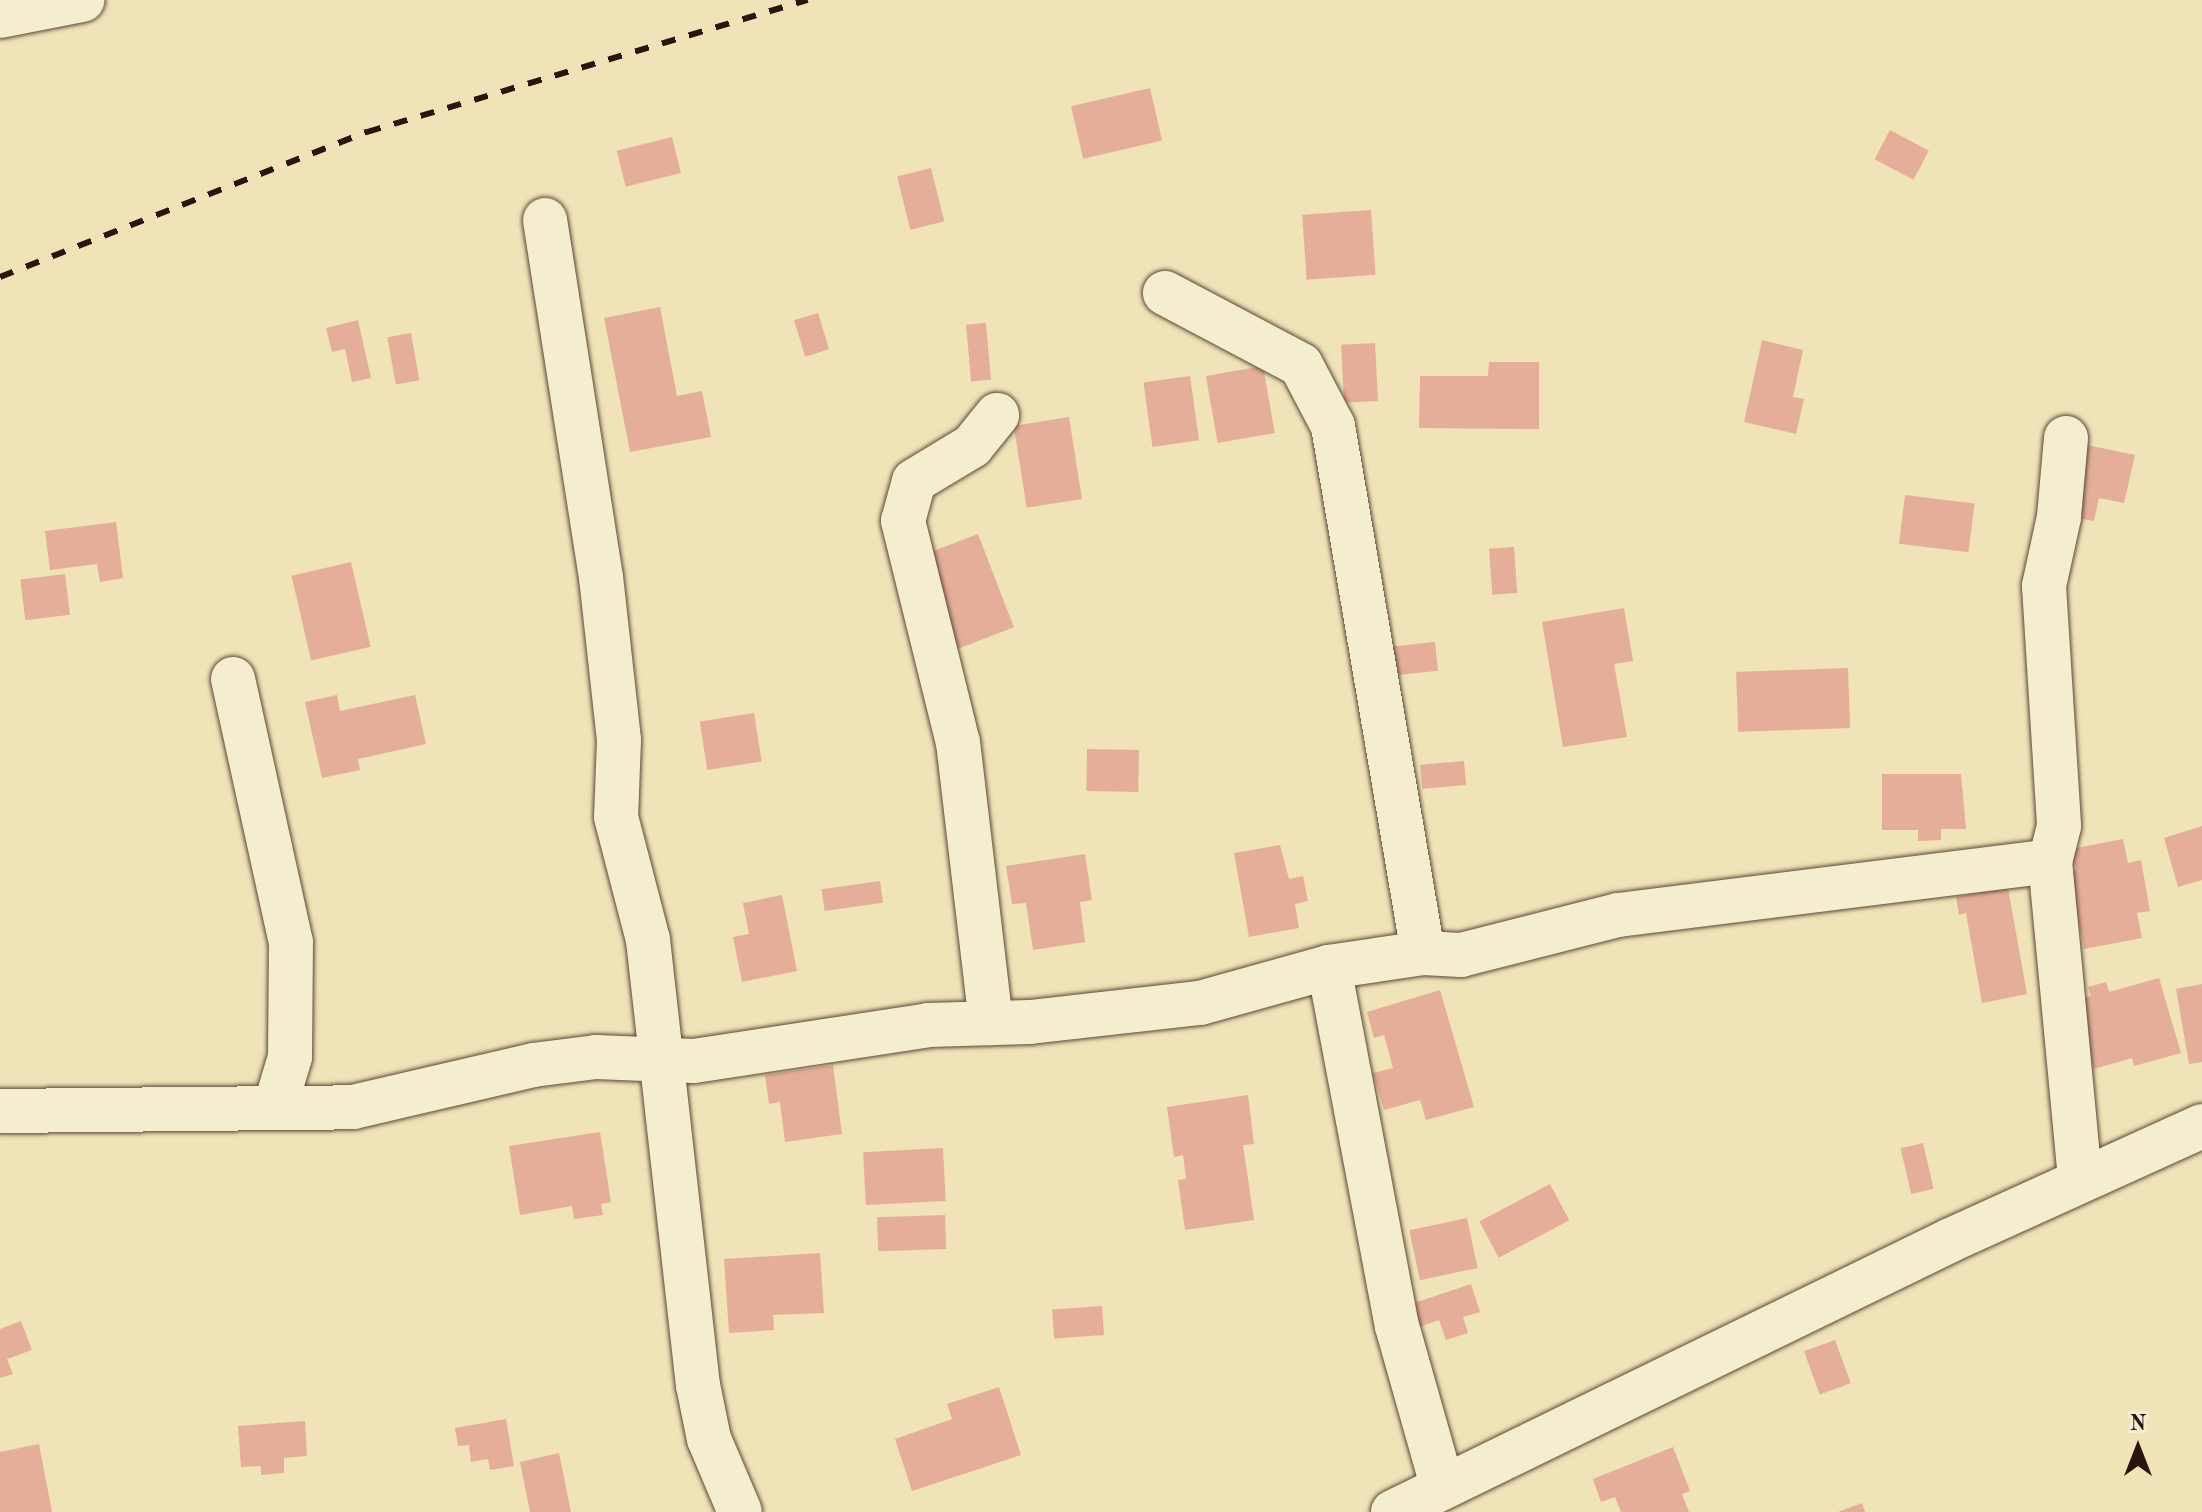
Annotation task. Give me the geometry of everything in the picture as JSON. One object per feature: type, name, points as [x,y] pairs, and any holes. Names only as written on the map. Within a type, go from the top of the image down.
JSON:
[{"type":"street","points":[[0,16],[82,0]]},
{"type":"street","points":[[545,220],[601,577],[619,740],[616,817],[648,940],[658,1059],[698,1385],[709,1439],[740,1512]]},
{"type":"street","points":[[1165,293],[1301,365],[1333,426],[1423,953]]},
{"type":"street","points":[[991,1023],[958,743],[903,521],[914,481],[972,446],[997,415]]},
{"type":"street","points":[[2066,438],[2059,517],[2044,586],[2059,826],[2050,861],[2080,1181]]},
{"type":"street","points":[[233,679],[291,942],[290,1057],[275,1107]]},
{"type":"street","points":[[0,1111],[353,1107],[533,1065],[596,1057],[694,1061],[928,1025],[991,1023],[1200,1003],[1329,967],[1423,953],[1461,955],[1618,915],[2050,861]]},
{"type":"street","points":[[1329,967],[1397,1326],[1442,1485]]},
{"type":"street","points":[[1393,1512],[1442,1485],[2202,1126]]},
{"type":"building","points":[[1150,88],[1162,141],[1083,159],[1071,106]]},
{"type":"building","points":[[1890,130],[1929,151],[1913,180],[1875,159]]},
{"type":"building","points":[[672,137],[681,173],[626,187],[617,151]]},
{"type":"building","points":[[931,168],[944,221],[910,230],[897,176]]},
{"type":"building","points":[[1371,210],[1376,275],[1307,280],[1302,215]]},
{"type":"building","points":[[660,307],[677,396],[702,391],[711,437],[630,452],[604,318]]},
{"type":"building","points":[[818,313],[829,349],[805,357],[794,320]]},
{"type":"building","points":[[358,320],[371,378],[352,382],[345,349],[332,352],[326,328]]},
{"type":"building","points":[[986,323],[991,380],[971,382],[966,325]]},
{"type":"building","points":[[411,333],[419,380],[396,384],[387,337]]},
{"type":"building","points":[[1762,340],[1803,350],[1793,397],[1804,399],[1796,434],[1744,422]]},
{"type":"building","points":[[1375,343],[1378,401],[1344,403],[1341,345]]},
{"type":"building","points":[[1489,362],[1539,362],[1539,429],[1419,428],[1420,376],[1488,376]]},
{"type":"building","points":[[1263,366],[1275,433],[1218,443],[1206,376]]},
{"type":"building","points":[[1190,376],[1199,440],[1153,447],[1143,383]]},
{"type":"building","points":[[1069,417],[1082,499],[1027,508],[1014,426]]},
{"type":"building","points":[[2082,444],[2135,455],[2124,503],[2099,498],[2094,521],[2067,516]]},
{"type":"building","points":[[1905,495],[1974,504],[1969,552],[1899,544]]},
{"type":"building","points":[[116,522],[123,578],[100,582],[97,564],[50,570],[45,531]]},
{"type":"building","points":[[978,534],[1014,627],[957,649],[921,556]]},
{"type":"building","points":[[1514,547],[1517,593],[1492,595],[1489,549]]},
{"type":"building","points":[[351,562],[371,647],[311,660],[292,576]]},
{"type":"building","points":[[65,574],[70,615],[25,620],[20,579]]},
{"type":"building","points":[[1624,608],[1633,661],[1614,664],[1627,737],[1563,747],[1542,622]]},
{"type":"building","points":[[1435,642],[1438,671],[1385,676],[1382,648]]},
{"type":"building","points":[[1848,668],[1850,728],[1738,732],[1736,672]]},
{"type":"building","points":[[337,695],[340,711],[415,695],[426,744],[358,759],[360,770],[322,778],[305,702]]},
{"type":"building","points":[[754,713],[762,761],[707,770],[700,722]]},
{"type":"building","points":[[1087,749],[1139,750],[1138,792],[1086,791]]},
{"type":"building","points":[[1464,761],[1466,785],[1422,789],[1420,765]]},
{"type":"building","points":[[1882,774],[1961,774],[1966,829],[1941,829],[1941,840],[1918,841],[1918,830],[1882,830]]},
{"type":"building","points":[[2202,826],[2202,880],[2178,887],[2164,838]]},
{"type":"building","points":[[2123,839],[2128,863],[2141,860],[2150,911],[2137,913],[2142,938],[2084,949],[2079,923],[2072,924],[2062,873],[2076,870],[2071,849]]},
{"type":"building","points":[[1280,845],[1289,879],[1303,876],[1308,901],[1295,904],[1299,928],[1249,937],[1234,853]]},
{"type":"building","points":[[1085,854],[1092,900],[1080,902],[1085,942],[1033,950],[1026,903],[1012,904],[1006,866]]},
{"type":"building","points":[[880,881],[883,903],[825,911],[822,889]]},
{"type":"building","points":[[2008,888],[2027,994],[1982,1003],[1966,913],[1959,915],[1956,897]]},
{"type":"building","points":[[782,895],[797,971],[742,982],[733,937],[749,934],[743,903]]},
{"type":"building","points":[[2159,978],[2181,1053],[2134,1066],[2132,1058],[2094,1069],[2073,1001],[2091,996],[2088,987],[2106,982],[2109,992]]},
{"type":"building","points":[[2202,984],[2202,1062],[2189,1064],[2176,989]]},
{"type":"building","points":[[1440,990],[1474,1107],[1426,1120],[1420,1100],[1384,1110],[1373,1073],[1393,1068],[1384,1035],[1374,1038],[1367,1012]]},
{"type":"building","points":[[833,1065],[842,1134],[785,1142],[780,1102],[769,1104],[765,1075]]},
{"type":"building","points":[[1248,1095],[1254,1144],[1243,1145],[1254,1220],[1185,1230],[1178,1180],[1186,1179],[1183,1155],[1174,1157],[1167,1107]]},
{"type":"building","points":[[600,1132],[611,1202],[601,1204],[603,1215],[574,1219],[572,1206],[520,1215],[509,1146]]},
{"type":"building","points":[[1923,1143],[1934,1189],[1911,1194],[1901,1148]]},
{"type":"building","points":[[943,1148],[946,1201],[866,1205],[863,1152]]},
{"type":"building","points":[[1550,1184],[1569,1220],[1499,1258],[1479,1222]]},
{"type":"building","points":[[945,1215],[946,1249],[878,1251],[877,1217]]},
{"type":"building","points":[[1467,1218],[1478,1268],[1420,1280],[1409,1230]]},
{"type":"building","points":[[820,1253],[824,1313],[773,1315],[774,1330],[729,1333],[724,1259]]},
{"type":"building","points":[[1471,1284],[1480,1312],[1463,1317],[1468,1333],[1446,1340],[1439,1320],[1416,1328],[1408,1305]]},
{"type":"building","points":[[1102,1306],[1104,1335],[1054,1338],[1052,1309]]},
{"type":"building","points":[[21,1321],[32,1350],[7,1359],[13,1374],[0,1378],[0,1329]]},
{"type":"building","points":[[1835,1340],[1851,1383],[1820,1395],[1804,1351]]},
{"type":"building","points":[[999,1387],[1021,1455],[912,1491],[895,1439],[952,1419],[947,1404]]},
{"type":"building","points":[[506,1419],[514,1466],[490,1470],[488,1459],[471,1462],[469,1445],[458,1446],[455,1428]]},
{"type":"building","points":[[305,1421],[307,1456],[284,1458],[284,1473],[261,1475],[261,1466],[241,1467],[238,1426]]},
{"type":"building","points":[[39,1444],[52,1512],[0,1512],[0,1452]]},
{"type":"building","points":[[1673,1447],[1690,1491],[1682,1494],[1689,1512],[1621,1512],[1615,1497],[1601,1502],[1593,1479]]},
{"type":"building","points":[[559,1453],[571,1512],[530,1512],[520,1462]]},
{"type":"building","points":[[1862,1503],[1865,1512],[1838,1512]]},
{"type":"railway","points":[[0,277],[367,132],[808,0]]}]
